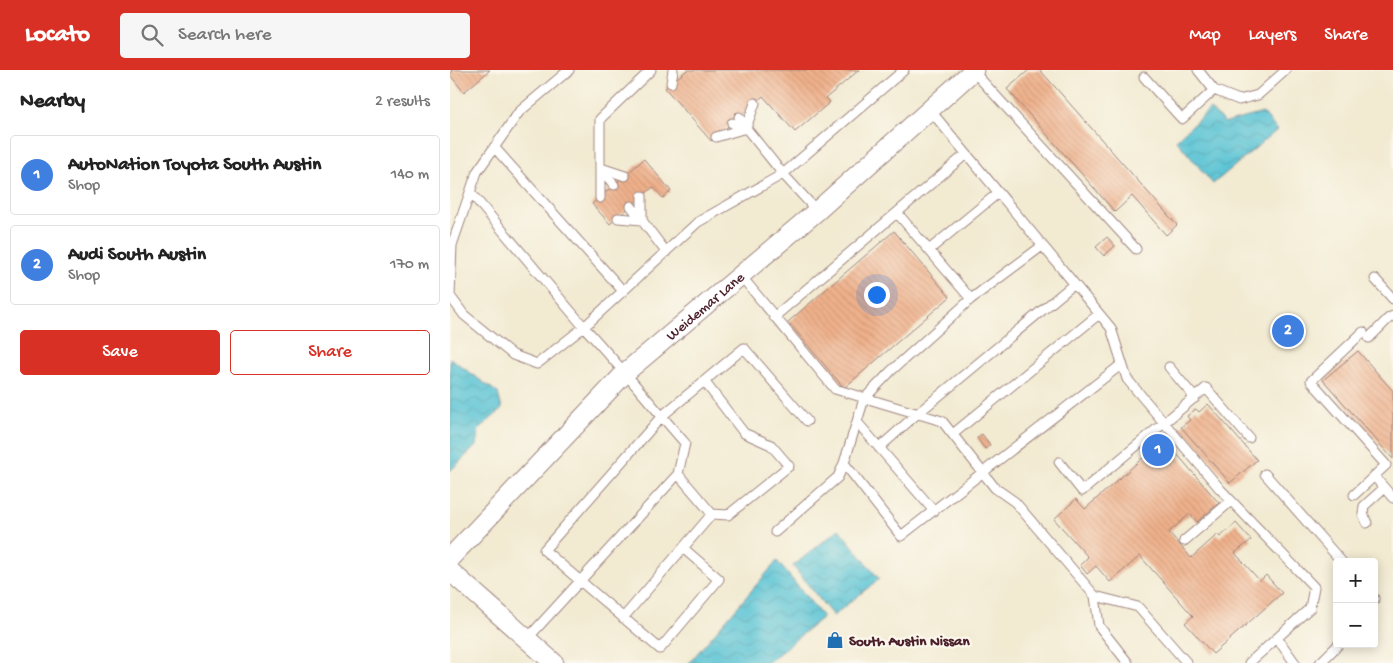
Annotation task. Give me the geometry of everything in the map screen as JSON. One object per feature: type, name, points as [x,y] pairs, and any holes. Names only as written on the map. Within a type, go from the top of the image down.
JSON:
[{"type":"street","name":"Weidemar Lane","points":[[450,558],[626,372],[817,211],[974,70]]},
{"type":"street","points":[[450,571],[554,663]]},
{"type":"lane","points":[[569,70],[519,112],[477,172],[452,245],[450,296],[464,315],[513,355],[537,364],[584,327],[698,222],[783,174],[904,70]]},
{"type":"lane","points":[[600,198],[600,119],[651,70]]},
{"type":"lane","points":[[974,70],[1136,250]]},
{"type":"lane","points":[[1198,70],[1214,90],[1239,100],[1258,95],[1286,70]]},
{"type":"lane","points":[[1144,76],[1182,119],[1214,90]]},
{"type":"lane","points":[[746,128],[755,103]]},
{"type":"lane","points":[[746,128],[747,110]]},
{"type":"lane","points":[[930,110],[1111,328],[1127,380],[1231,501],[1314,587],[1310,608],[1249,663]]},
{"type":"lane","points":[[739,117],[783,174],[817,211]]},
{"type":"lane","points":[[728,126],[746,128]]},
{"type":"lane","points":[[716,137],[746,128]]},
{"type":"lane","points":[[494,147],[623,291]]},
{"type":"lane","points":[[774,317],[898,214],[966,154]]},
{"type":"lane","points":[[600,168],[617,183],[600,168]]},
{"type":"lane","points":[[470,192],[685,443],[678,474],[527,639]]},
{"type":"lane","points":[[929,250],[998,193]]},
{"type":"lane","points":[[642,220],[634,204],[642,220],[666,252]]},
{"type":"lane","points":[[898,214],[971,299]]},
{"type":"lane","points":[[618,218],[642,220]]},
{"type":"lane","points":[[776,532],[838,477],[864,399],[891,371],[971,299],[1042,246]]},
{"type":"lane","points":[[741,276],[834,389],[942,421],[995,488],[1015,502],[1095,596],[1099,626],[1128,663]]},
{"type":"lane","points":[[1376,280],[1393,299]]},
{"type":"lane","points":[[879,448],[917,414],[1074,284]]},
{"type":"lane","points":[[953,434],[1099,314]]},
{"type":"lane","points":[[1354,495],[1386,465],[1311,381],[1366,335],[1393,316]]},
{"type":"lane","points":[[683,548],[720,579],[660,649],[544,550],[662,416],[744,348],[807,421]]},
{"type":"lane","points":[[844,463],[901,536],[1122,364]]},
{"type":"lane","points":[[1169,367],[1195,398]]},
{"type":"lane","points":[[678,474],[712,514],[728,516],[789,466],[771,445],[744,433],[704,381]]},
{"type":"lane","points":[[1060,462],[1082,491],[1206,388],[1249,438]]},
{"type":"lane","points":[[857,422],[934,511]]},
{"type":"lane","points":[[1266,474],[1339,558]]},
{"type":"lane","points":[[1374,476],[1393,498]]},
{"type":"lane","points":[[1367,522],[1363,514],[1364,506],[1384,488]]},
{"type":"lane","points":[[1184,541],[1231,501]]},
{"type":"lane","points":[[623,618],[712,514]]},
{"type":"lane","points":[[1095,596],[1138,607],[1187,663]]},
{"type":"lane","points":[[1277,638],[1295,663]]},
{"type":"lane","points":[[1320,663],[1335,648]]},
{"type":"water","points":[[1210,109],[1225,123],[1263,113],[1277,130],[1213,184],[1176,140]]},
{"type":"water","points":[[450,358],[498,393],[502,409],[479,429],[476,446],[450,471]]},
{"type":"water","points":[[839,529],[879,579],[833,616],[793,566]]},
{"type":"water","points":[[777,561],[823,617],[767,663],[689,663]]},
{"type":"building","points":[[452,70],[490,70],[464,92],[450,75]]},
{"type":"building","points":[[687,70],[859,70],[826,98],[830,102],[795,132],[763,96],[711,141],[665,88]]},
{"type":"building","points":[[1029,70],[1040,70],[1177,225],[1166,235],[1132,196],[1115,212],[1007,89]]},
{"type":"building","points":[[644,159],[671,191],[663,198],[653,187],[610,224],[592,204]]},
{"type":"building","points":[[894,231],[950,297],[844,388],[788,322]]},
{"type":"building","points":[[1107,237],[1115,246],[1104,256],[1096,247]]},
{"type":"building","points":[[1358,351],[1393,391],[1393,459],[1323,380]]},
{"type":"building","points":[[1208,404],[1257,460],[1230,483],[1181,427],[1190,420],[1187,416],[1196,409],[1199,412]]},
{"type":"building","points":[[982,434],[990,445],[985,449],[977,438]]},
{"type":"building","points":[[1164,439],[1219,503],[1197,522],[1190,514],[1169,532],[1191,558],[1218,534],[1220,537],[1236,523],[1251,540],[1235,553],[1260,581],[1266,575],[1282,593],[1213,654],[1185,623],[1193,616],[1140,556],[1110,582],[1096,566],[1087,574],[1080,565],[1088,557],[1054,519],[1076,499],[1085,509]]},
{"type":"place","name":"Audi South Austin","points":[[1288,331]]},
{"type":"place","name":"AutoNation Toyota South Austin","points":[[1158,450]]},
{"type":"place","name":"South Austin Nissan","points":[[835,640]]}]
